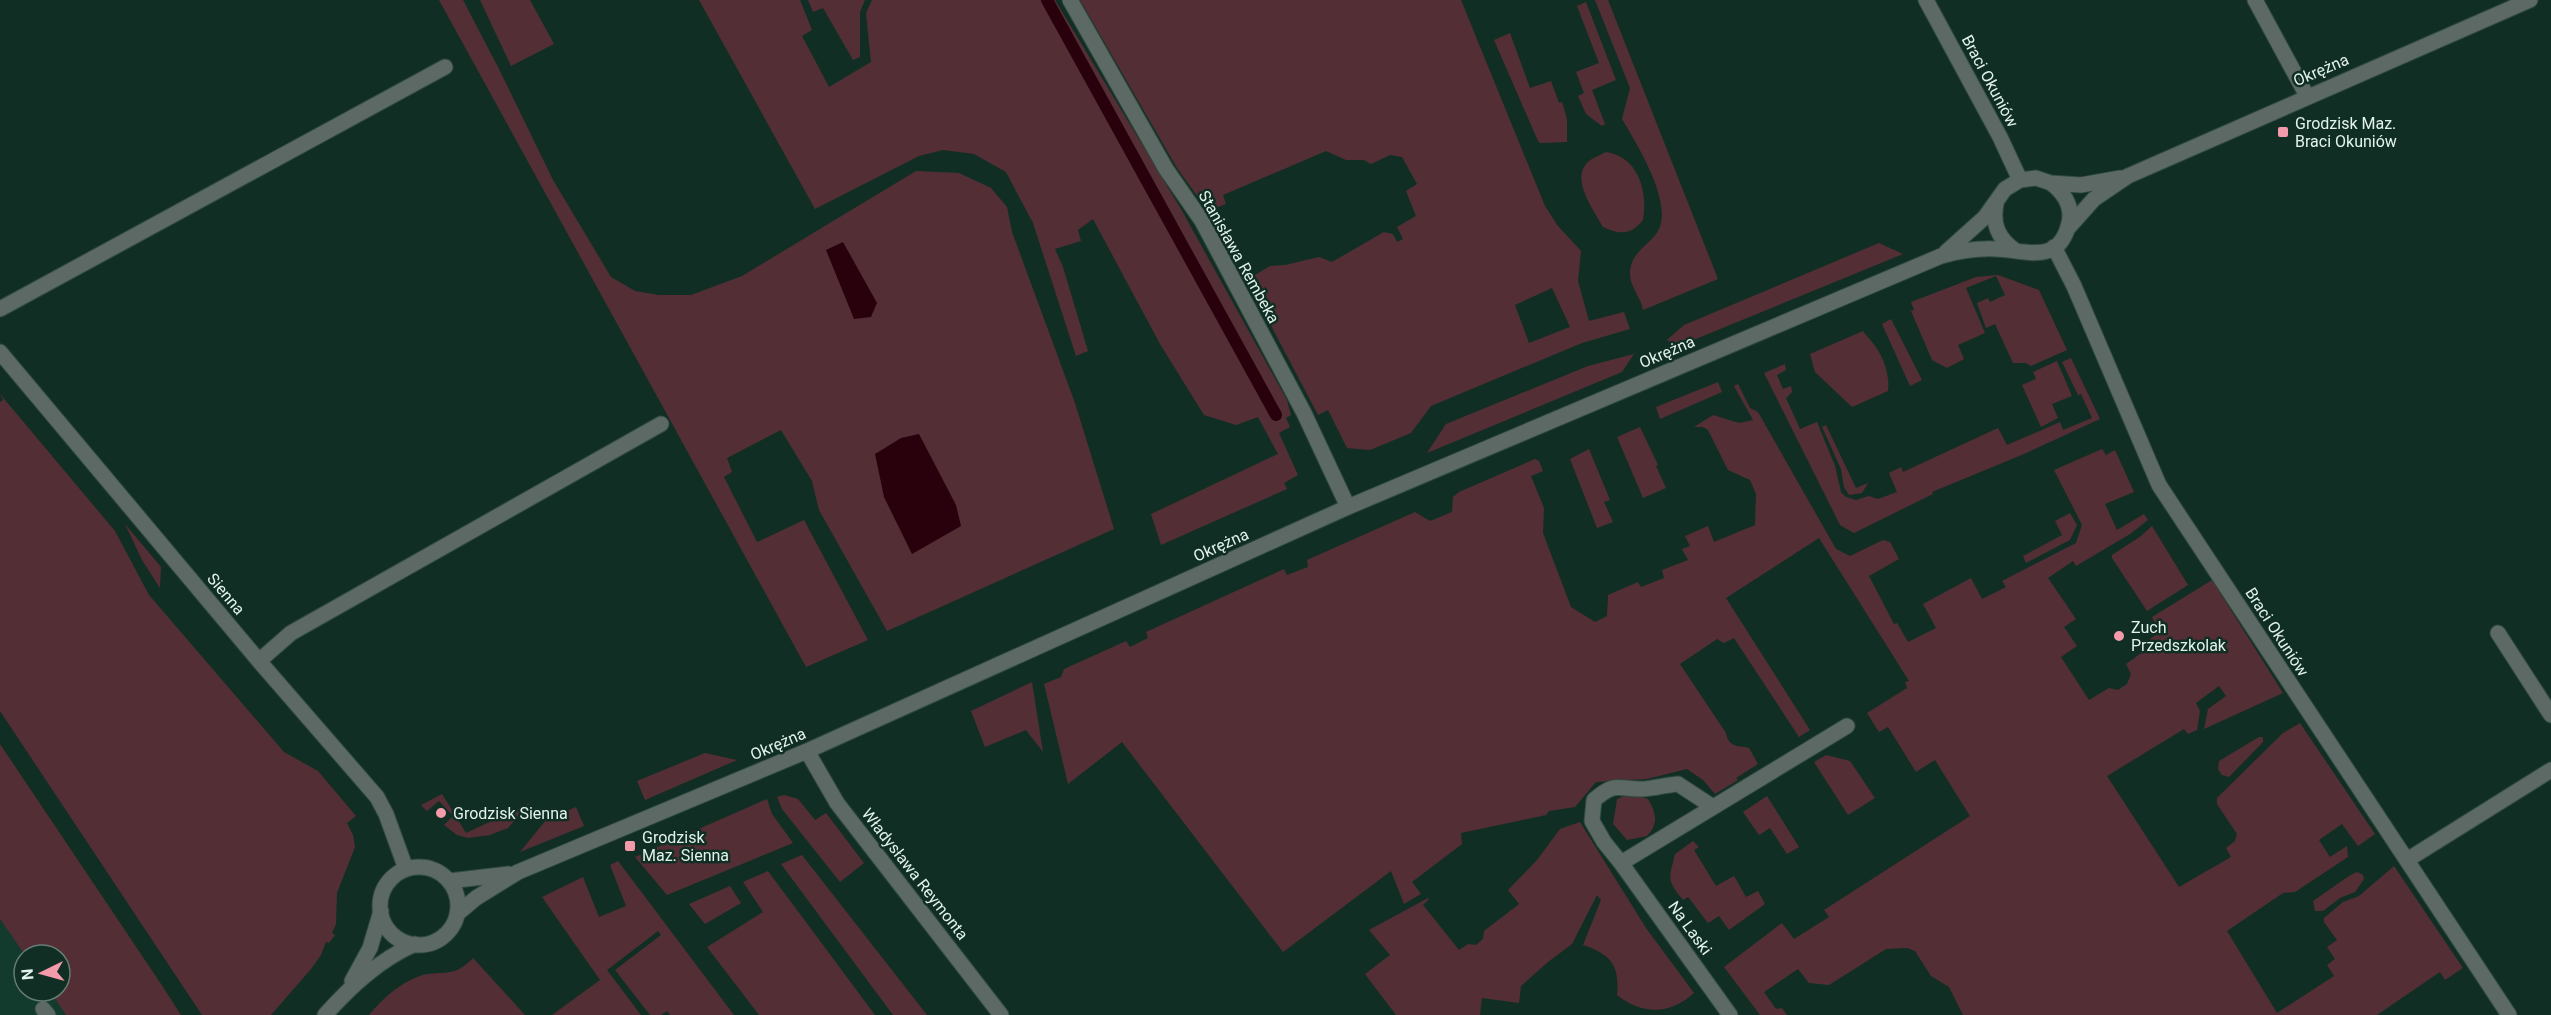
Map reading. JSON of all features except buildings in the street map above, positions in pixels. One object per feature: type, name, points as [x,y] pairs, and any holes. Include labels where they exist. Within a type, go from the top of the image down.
[{"type":"street","name":"Stanisława Rembeka","points":[[1070,0],[1167,169],[1202,221],[1304,413],[1348,507]]},
{"type":"street","name":"Braci Okuniów","points":[[1926,0],[2000,137],[2020,180]]},
{"type":"street","points":[[2255,0],[2307,96]]},
{"type":"street","name":"Okrężna","points":[[457,914],[476,898],[518,872],[807,751],[1348,507],[1941,256],[1971,249],[2036,254],[2054,247],[2065,235],[2068,227],[2094,199],[2128,176],[2530,0]]},
{"type":"street","points":[[0,309],[445,67]]},
{"type":"street","name":"Okrężna","points":[[1941,256],[1971,231],[1996,204],[2005,189],[2020,180],[2036,178],[2051,183],[2081,185],[2128,176]]},
{"type":"street","points":[[2051,183],[2067,201],[2070,218],[2068,227]]},
{"type":"street","points":[[1996,204],[1994,212],[1996,229],[2008,245],[2016,251]]},
{"type":"street","name":"Braci Okuniów","points":[[2054,247],[2074,286],[2159,485],[2509,1015]]},
{"type":"street","name":"Sienna","points":[[0,351],[259,662],[377,797],[386,814],[406,869]]},
{"type":"street","points":[[259,662],[291,633],[662,424]]},
{"type":"street","points":[[2498,633],[2551,715]]},
{"type":"street","points":[[1621,863],[1847,726]]},
{"type":"street","name":"Władysława Reymonta","points":[[807,751],[837,803],[1001,1015]]},
{"type":"street","points":[[2407,860],[2551,770]]},
{"type":"street","name":"Na Laski","points":[[1713,807],[1678,784],[1640,789],[1619,786],[1605,790],[1594,800],[1592,821],[1604,842],[1730,1015]]},
{"type":"street","points":[[346,992],[370,948],[386,885],[395,875],[406,869],[431,868],[441,873],[449,881],[457,897],[457,914],[452,927],[442,937],[429,943],[415,944],[402,941],[392,934],[381,911]]},
{"type":"street","name":"Okrężna","points":[[449,881],[518,872]]},
{"type":"street","points":[[325,1015],[346,992],[389,957],[415,944]]},
{"type":"shaded area","points":[[439,0],[463,0],[553,180],[611,277],[635,291],[659,295],[691,295],[742,276],[916,171],[959,173],[991,188],[1007,207],[1012,232],[1075,403],[1114,529],[887,631],[819,510],[812,481],[781,430],[727,458],[732,472],[724,477],[757,542],[804,520],[868,640],[806,667]]},
{"type":"shaded area","points":[[480,0],[530,0],[554,44],[511,66]]},
{"type":"shaded area","points":[[699,0],[800,0],[812,30],[802,36],[829,87],[871,62],[866,13],[872,0],[1055,0],[1181,209],[1287,400],[1291,415],[1286,418],[1290,427],[1279,433],[1298,475],[1284,483],[1287,489],[1161,545],[1151,514],[1278,454],[1258,417],[1236,425],[1204,415],[1160,344],[1093,219],[1078,230],[1081,241],[1055,249],[1063,267],[1088,351],[1076,356],[1033,223],[1006,172],[974,154],[943,150],[919,156],[815,209]]},
{"type":"shaded area","points":[[808,0],[865,0],[860,12],[860,57],[853,60],[823,8],[813,12]]},
{"type":"shaded area","points":[[1080,0],[1461,0],[1545,206],[1558,226],[1581,251],[1578,281],[1589,321],[1624,312],[1630,329],[1582,343],[1431,406],[1411,433],[1370,450],[1347,448],[1328,410],[1318,415],[1247,280],[1270,266],[1319,257],[1332,262],[1384,232],[1393,234],[1397,242],[1403,239],[1397,227],[1416,216],[1406,191],[1417,184],[1402,157],[1390,155],[1371,164],[1364,160],[1346,160],[1326,151],[1223,195],[1226,204],[1208,211],[1177,168]],"holes":[[[1552,288],[1570,327],[1529,343],[1515,305]]]},
{"type":"shaded area","points":[[1595,0],[1608,0],[1718,279],[1643,310],[1631,280],[1630,268],[1635,257],[1656,234],[1661,222],[1662,208],[1652,175],[1622,119],[1630,88]]},
{"type":"shaded area","points":[[1586,2],[1616,80],[1592,90],[1605,124],[1602,126],[1586,114],[1578,96],[1584,93],[1576,72],[1599,63],[1577,6]]},
{"type":"shaded area","points":[[1510,33],[1530,88],[1551,81],[1559,103],[1562,102],[1567,119],[1567,142],[1540,143],[1538,141],[1494,40]]},
{"type":"shaded area","points":[[1606,152],[1626,161],[1639,177],[1644,198],[1643,220],[1630,231],[1620,232],[1603,227],[1582,185],[1583,168],[1589,161]]},
{"type":"shaded area","points":[[843,242],[877,303],[871,317],[854,319],[826,250]]},
{"type":"shaded area","points":[[1879,243],[1903,254],[1686,343],[1672,343],[1667,340],[1684,325]]},
{"type":"shaded area","points":[[1998,275],[2039,290],[2067,350],[2031,366],[2026,363],[2013,363],[1995,324],[1986,328],[1977,303],[1988,298],[1990,302],[2005,295],[1996,276],[1966,288],[1985,333],[1958,345],[1964,359],[1947,368],[1932,360],[1911,311],[1914,310],[1911,302],[1976,277]]},
{"type":"shaded area","points":[[1891,319],[1922,380],[1910,386],[1882,324]]},
{"type":"shaded area","points":[[1863,331],[1874,344],[1884,362],[1888,391],[1852,407],[1815,372],[1810,354]]},
{"type":"shaded area","points":[[1634,354],[1622,372],[1427,453],[1446,424],[1588,366]]},
{"type":"shaded area","points":[[2071,358],[2100,419],[2024,454],[1932,492],[1933,494],[1854,533],[1840,525],[1764,373],[1785,364],[1786,370],[1777,375],[1783,389],[1791,386],[1792,392],[1786,398],[1800,429],[1817,422],[1835,466],[1841,492],[1846,497],[1856,500],[1869,496],[1878,499],[1897,492],[1889,473],[1901,467],[1903,472],[1998,428],[2007,445],[2060,422],[2063,430],[2092,418],[2062,362]]},
{"type":"shaded area","points":[[2057,361],[2072,396],[2052,404],[2058,418],[2041,427],[2022,385],[2036,379],[2033,372]]},
{"type":"shaded area","points":[[1718,382],[1722,392],[1660,419],[1656,407]]},
{"type":"shaded area","points":[[1738,384],[1750,408],[1758,412],[1836,549],[1850,556],[1883,540],[1890,542],[1899,559],[1869,576],[1894,624],[1897,623],[1908,642],[1936,628],[1923,604],[1971,578],[1982,599],[2006,587],[2002,581],[2076,543],[2082,525],[2054,470],[2102,449],[2106,455],[2115,450],[2134,492],[2105,504],[2117,530],[2144,514],[2148,520],[2130,534],[2076,566],[2073,561],[2048,578],[2076,619],[2064,627],[2077,646],[2061,657],[2089,700],[2109,688],[2118,690],[2127,684],[2131,674],[2126,664],[2147,649],[2144,643],[2159,633],[2152,617],[2212,580],[2283,693],[2204,729],[2208,709],[2226,696],[2219,686],[2196,703],[2200,711],[2197,730],[2188,734],[2184,729],[2107,776],[2179,887],[2231,857],[2226,848],[2235,841],[2237,834],[2217,804],[2217,798],[2283,733],[2300,723],[2375,834],[2358,846],[2342,824],[2319,840],[2330,857],[2347,846],[2348,857],[2295,892],[2283,893],[2227,931],[2277,1013],[2334,976],[2327,965],[2335,959],[2327,947],[2337,940],[2324,922],[2324,918],[2343,902],[2359,896],[2394,866],[2463,968],[2445,980],[2440,972],[2377,1015],[1963,1015],[1949,987],[1931,976],[1915,951],[1907,948],[1886,949],[1829,985],[1809,983],[1798,969],[1764,992],[1776,1009],[1782,1008],[1787,1015],[1760,1015],[1724,967],[1782,923],[1794,939],[1829,917],[1824,910],[1970,816],[1935,760],[1916,772],[1888,727],[1879,732],[1867,713],[1907,688],[1905,682],[1909,681],[1819,538],[1726,598],[1810,730],[1799,737],[1734,638],[1724,643],[1717,639],[1680,664],[1731,744],[1749,748],[1758,764],[1736,778],[1738,780],[1715,794],[1703,780],[1687,769],[1647,779],[1596,782],[1575,807],[1549,811],[1546,815],[1461,833],[1462,844],[1412,882],[1421,894],[1404,904],[1391,871],[1283,952],[1122,742],[1068,784],[1044,684],[1061,677],[1064,669],[1126,641],[1130,647],[1148,638],[1146,632],[1284,569],[1287,575],[1308,567],[1307,560],[1415,512],[1430,521],[1452,512],[1453,497],[1459,492],[1535,459],[1539,461],[1543,471],[1531,476],[1544,508],[1543,533],[1571,607],[1595,622],[1607,616],[1608,595],[1638,582],[1641,587],[1664,578],[1662,570],[1688,560],[1682,549],[1690,546],[1685,536],[1708,526],[1714,542],[1755,525],[1756,494],[1750,480],[1728,470],[1708,430],[1703,427],[1694,427],[1713,415],[1739,423],[1753,420],[1734,386]]},
{"type":"shaded area","points":[[0,394],[115,531],[149,595],[284,752],[318,771],[356,816],[347,823],[353,835],[355,847],[337,893],[336,924],[332,933],[335,935],[329,943],[326,942],[321,955],[311,969],[271,1015],[202,1015],[0,711],[0,402],[3,400]]},
{"type":"shaded area","points":[[1826,425],[1856,488],[1868,483],[1862,493],[1849,495],[1844,487],[1841,469],[1822,427]]},
{"type":"shaded area","points":[[1640,427],[1666,488],[1643,498],[1617,437]]},
{"type":"shaded area","points":[[919,434],[956,505],[961,526],[912,554],[884,497],[875,454],[901,438]]},
{"type":"shaded area","points":[[1589,449],[1610,500],[1604,502],[1613,522],[1597,528],[1570,459]]},
{"type":"shaded area","points":[[2070,513],[2077,525],[2070,540],[2026,563],[2023,556],[2062,535],[2055,521]]},
{"type":"shaded area","points":[[125,524],[161,567],[160,588],[142,560]]},
{"type":"shaded area","points":[[2152,526],[2188,585],[2147,611],[2112,555]]},
{"type":"shaded area","points":[[1032,682],[1043,752],[1026,730],[985,747],[971,711]]},
{"type":"shaded area","points":[[2259,737],[2263,737],[2263,742],[2229,777],[2222,775],[2218,769],[2219,761]]},
{"type":"shaded area","points":[[0,744],[181,1015],[66,1015],[58,1003],[72,1003],[72,943],[17,943],[0,919]]},
{"type":"shaded area","points":[[705,753],[737,760],[645,800],[637,781]]},
{"type":"shaded area","points":[[1826,755],[1850,761],[1875,798],[1848,815],[1814,762]]},
{"type":"shaded area","points":[[442,794],[466,833],[530,803],[508,828],[490,835],[468,838],[457,835],[444,825],[453,816],[439,801],[427,811],[421,805]]},
{"type":"shaded area","points":[[1628,794],[1648,799],[1653,809],[1655,822],[1647,836],[1627,840],[1613,824],[1617,799]]},
{"type":"shaded area","points":[[784,795],[798,799],[815,820],[826,813],[864,863],[840,882],[782,809],[777,797]]},
{"type":"shaded area","points":[[1767,796],[1799,847],[1787,854],[1770,828],[1759,835],[1743,812]]},
{"type":"shaded area","points":[[767,799],[772,814],[793,843],[667,895],[635,857]]},
{"type":"shaded area","points":[[576,807],[584,826],[520,852],[546,820]]},
{"type":"shaded area","points":[[1580,822],[1646,928],[1694,993],[1675,1005],[1656,1010],[1636,1006],[1617,995],[1617,976],[1612,963],[1601,953],[1583,945],[1601,900],[1597,895],[1572,944],[1521,986],[1519,1003],[1482,998],[1480,1015],[1396,1015],[1365,974],[1390,955],[1369,930],[1428,898],[1423,905],[1459,950],[1468,944],[1476,945],[1483,939],[1484,931],[1519,904],[1508,890],[1537,860],[1560,829]]},
{"type":"shaded area","points":[[1693,841],[1699,847],[1694,850],[1716,886],[1734,876],[1746,897],[1758,891],[1765,904],[1729,930],[1719,916],[1708,923],[1688,897],[1683,900],[1671,883],[1670,874],[1675,854]]},
{"type":"shaded area","points":[[802,855],[927,1015],[893,1015],[781,864]]},
{"type":"shaded area","points":[[618,861],[734,1015],[670,1015],[667,1011],[661,1015],[650,1015],[615,970],[661,935],[658,931],[607,970],[641,1015],[552,1015],[600,980],[542,897],[583,877],[599,917],[626,906],[610,865]]},
{"type":"shaded area","points":[[768,871],[875,1015],[759,1015],[707,947],[763,912],[743,882]]},
{"type":"shaded area","points":[[2357,872],[2363,875],[2364,879],[2355,892],[2340,898],[2323,911],[2315,911],[2313,901]]},
{"type":"shaded area","points":[[730,886],[741,903],[705,924],[689,904]]},
{"type":"shaded area","points":[[0,903],[26,943],[12,943],[12,1003],[66,1003],[73,1015],[0,1015]]},
{"type":"shaded area","points":[[473,958],[525,1015],[369,1015],[379,1003],[410,980],[425,975],[452,972]]},
{"type":"waterway","points":[[1047,0],[1276,415]]},
{"type":"place","name":"Grodzisk Maz. Braci Okuniów","points":[[2283,132]]},
{"type":"place","name":"Zuch Przedszkolak","points":[[2119,636]]},
{"type":"place","name":"Grodzisk Sienna","points":[[441,813]]},
{"type":"place","name":"Grodzisk Maz. Sienna","points":[[630,846]]}]
